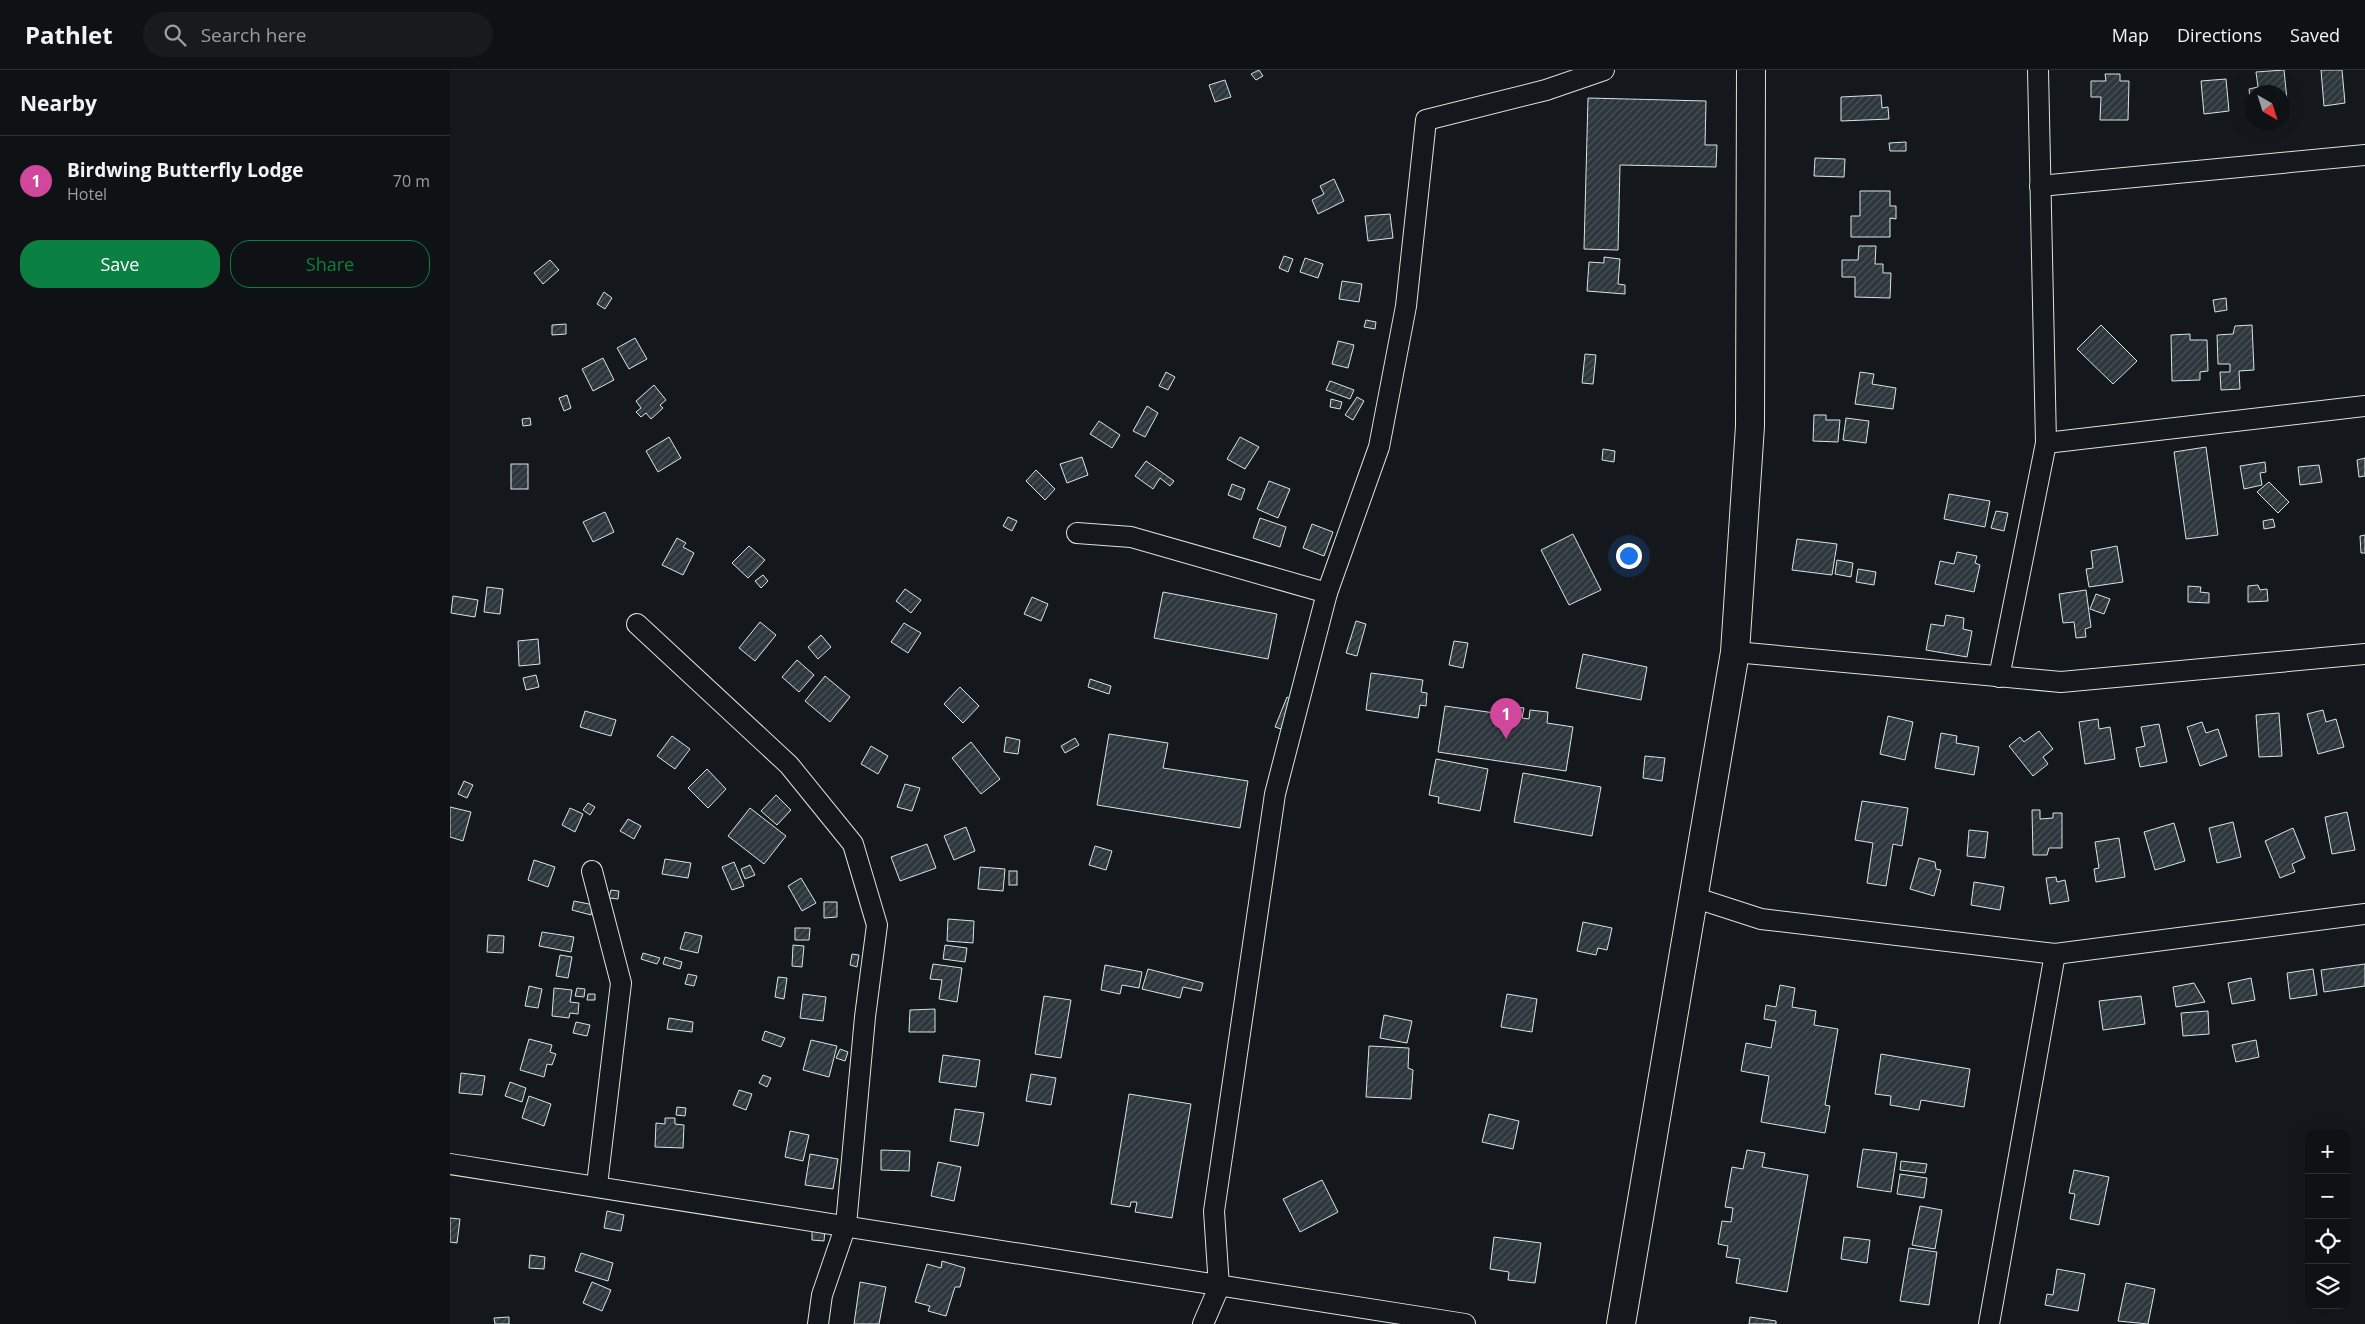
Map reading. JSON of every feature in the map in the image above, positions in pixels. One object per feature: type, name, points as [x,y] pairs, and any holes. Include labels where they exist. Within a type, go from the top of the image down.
[{"type":"main road","points":[[1621,1324],[1735,652],[1750,426],[1751,70]]},
{"type":"street","points":[[1203,1324],[1219,1287],[1214,1211],[1275,794],[1327,593],[1379,448],[1406,306],[1426,120],[1546,90],[1604,70]]},
{"type":"street","points":[[2000,677],[2046,443],[2038,70]]},
{"type":"street","points":[[2040,186],[2365,155]]},
{"type":"street","points":[[2046,443],[2365,406]]},
{"type":"street","points":[[1077,533],[1131,537],[1327,593]]},
{"type":"street","points":[[637,624],[789,765],[853,844],[877,925],[864,1017],[846,1224],[822,1296],[818,1324]]},
{"type":"street","points":[[1735,652],[2061,682],[2365,654]]},
{"type":"street","points":[[592,870],[621,983],[597,1185]]},
{"type":"street","points":[[1693,897],[1761,919],[2055,954],[2365,914]]},
{"type":"street","points":[[1988,1324],[2055,954]]},
{"type":"street","points":[[450,1164],[846,1224],[1219,1287],[1465,1324]]},
{"type":"building","points":[[1259,70],[1263,76],[1256,80],[1251,74]]},
{"type":"building","points":[[2284,70],[2286,85],[2258,85],[2256,72]]},
{"type":"building","points":[[2321,70],[2342,70],[2345,103],[2324,106]]},
{"type":"building","points":[[2105,74],[2120,74],[2120,81],[2129,81],[2128,120],[2100,120],[2101,97],[2091,97],[2091,81],[2106,81]]},
{"type":"building","points":[[2226,79],[2229,111],[2204,114],[2201,81]]},
{"type":"building","points":[[1225,80],[1231,97],[1215,102],[1209,85]]},
{"type":"building","points":[[1881,95],[1882,108],[1888,107],[1889,119],[1841,121],[1841,97]]},
{"type":"building","points":[[1588,98],[1706,101],[1705,145],[1717,145],[1716,167],[1620,165],[1618,250],[1584,249]]},
{"type":"building","points":[[1906,142],[1906,151],[1890,151],[1889,143]]},
{"type":"building","points":[[1815,158],[1845,159],[1844,177],[1814,176]]},
{"type":"building","points":[[1334,179],[1344,201],[1318,214],[1312,200],[1324,194],[1320,186]]},
{"type":"building","points":[[1860,191],[1890,191],[1890,206],[1896,206],[1896,219],[1890,218],[1890,237],[1851,237],[1851,216],[1860,216]]},
{"type":"building","points":[[1390,214],[1393,238],[1368,241],[1365,216]]},
{"type":"building","points":[[1859,246],[1876,246],[1875,264],[1883,264],[1883,273],[1891,273],[1890,298],[1855,297],[1855,277],[1842,277],[1842,260],[1858,260]]},
{"type":"building","points":[[1284,256],[1293,259],[1288,272],[1279,268]]},
{"type":"building","points":[[1604,257],[1620,259],[1618,284],[1625,285],[1625,294],[1587,291],[1589,262],[1604,263]]},
{"type":"building","points":[[1305,258],[1323,264],[1318,278],[1300,272]]},
{"type":"building","points":[[550,260],[559,270],[543,284],[534,273]]},
{"type":"building","points":[[1342,281],[1362,284],[1359,302],[1339,299]]},
{"type":"building","points":[[604,292],[612,298],[605,309],[597,304]]},
{"type":"building","points":[[2226,298],[2227,310],[2215,312],[2213,300]]},
{"type":"building","points":[[1366,320],[1376,322],[1375,329],[1364,327]]},
{"type":"building","points":[[566,324],[566,334],[552,335],[552,325]]},
{"type":"building","points":[[2101,325],[2137,361],[2113,384],[2077,349]]},
{"type":"building","points":[[2252,325],[2254,370],[2239,371],[2240,389],[2221,390],[2220,372],[2230,372],[2230,364],[2218,364],[2217,335],[2233,334],[2235,326]]},
{"type":"building","points":[[2190,334],[2190,340],[2207,340],[2208,371],[2200,372],[2200,380],[2172,381],[2171,335]]},
{"type":"building","points":[[635,338],[647,359],[629,369],[617,348]]},
{"type":"building","points":[[1338,341],[1354,345],[1348,368],[1332,364]]},
{"type":"building","points":[[1585,354],[1596,355],[1593,384],[1582,383]]},
{"type":"building","points":[[603,358],[614,380],[593,391],[582,369]]},
{"type":"building","points":[[1166,372],[1175,377],[1168,390],[1159,386]]},
{"type":"building","points":[[1860,372],[1874,374],[1872,384],[1896,388],[1893,409],[1855,404]]},
{"type":"building","points":[[1330,381],[1354,390],[1350,399],[1326,390]]},
{"type":"building","points":[[654,385],[666,400],[660,405],[663,408],[651,419],[646,413],[641,417],[636,412],[641,408],[636,401]]},
{"type":"building","points":[[567,395],[571,408],[564,411],[559,398]]},
{"type":"building","points":[[1357,397],[1364,401],[1353,420],[1345,415]]},
{"type":"building","points":[[1331,399],[1342,402],[1340,409],[1330,407]]},
{"type":"building","points":[[1147,406],[1158,413],[1145,437],[1133,431]]},
{"type":"building","points":[[1814,415],[1826,415],[1826,420],[1840,420],[1838,442],[1813,441]]},
{"type":"building","points":[[530,418],[531,425],[523,426],[522,419]]},
{"type":"building","points":[[1846,418],[1869,421],[1866,443],[1843,440]]},
{"type":"building","points":[[1099,421],[1120,435],[1112,448],[1090,434]]},
{"type":"building","points":[[669,437],[681,458],[658,472],[646,451]]},
{"type":"building","points":[[1240,437],[1259,447],[1245,469],[1227,459]]},
{"type":"building","points":[[2206,447],[2218,535],[2186,539],[2174,452]]},
{"type":"building","points":[[1603,449],[1615,451],[1614,462],[1602,460]]},
{"type":"building","points":[[1082,457],[1088,475],[1067,483],[1060,464]]},
{"type":"building","points":[[2365,458],[2365,476],[2359,477],[2357,460]]},
{"type":"building","points":[[1146,461],[1174,481],[1170,486],[1160,478],[1153,489],[1135,476]]},
{"type":"building","points":[[2265,462],[2266,472],[2260,473],[2262,485],[2244,489],[2240,466]]},
{"type":"building","points":[[511,464],[528,464],[528,489],[511,489]]},
{"type":"building","points":[[2319,465],[2322,482],[2300,485],[2298,467]]},
{"type":"building","points":[[1036,470],[1055,489],[1045,500],[1026,481]]},
{"type":"building","points":[[1269,481],[1290,489],[1278,518],[1257,509]]},
{"type":"building","points":[[2269,482],[2289,502],[2278,513],[2257,492]]},
{"type":"building","points":[[1232,484],[1245,489],[1241,500],[1228,495]]},
{"type":"building","points":[[1949,494],[1990,501],[1985,527],[1944,519]]},
{"type":"building","points":[[1996,511],[2008,513],[2004,531],[1991,528]]},
{"type":"building","points":[[605,512],[614,532],[593,542],[583,522]]},
{"type":"building","points":[[1008,517],[1017,521],[1012,531],[1003,526]]},
{"type":"building","points":[[1260,518],[1286,527],[1280,547],[1253,538]]},
{"type":"building","points":[[2273,519],[2275,527],[2264,529],[2263,521]]},
{"type":"building","points":[[1312,524],[1333,532],[1324,556],[1303,548]]},
{"type":"building","points":[[1573,534],[1601,590],[1569,605],[1541,550]]},
{"type":"building","points":[[2365,535],[2365,553],[2361,553],[2360,536]]},
{"type":"building","points":[[677,538],[686,543],[683,547],[694,553],[683,575],[662,565]]},
{"type":"building","points":[[1797,539],[1837,544],[1832,575],[1792,570]]},
{"type":"building","points":[[749,546],[765,560],[748,578],[732,563]]},
{"type":"building","points":[[2117,546],[2123,582],[2089,587],[2086,569],[2093,568],[2091,551]]},
{"type":"building","points":[[1957,552],[1977,556],[1975,563],[1980,565],[1974,592],[1935,584],[1940,561],[1954,564]]},
{"type":"building","points":[[1837,560],[1853,563],[1851,577],[1835,574]]},
{"type":"building","points":[[1858,569],[1876,572],[1874,585],[1856,582]]},
{"type":"building","points":[[763,575],[768,581],[761,588],[755,581]]},
{"type":"building","points":[[2258,585],[2260,590],[2267,589],[2268,601],[2248,602],[2248,586]]},
{"type":"building","points":[[2188,586],[2201,587],[2200,592],[2209,593],[2209,603],[2188,602]]},
{"type":"building","points":[[487,587],[503,589],[500,614],[484,612]]},
{"type":"building","points":[[905,589],[921,600],[911,613],[896,601]]},
{"type":"building","points":[[2086,590],[2091,627],[2085,629],[2086,637],[2076,638],[2074,622],[2063,623],[2059,594]]},
{"type":"building","points":[[1163,592],[1277,614],[1268,659],[1154,638]]},
{"type":"building","points":[[2096,594],[2110,599],[2104,614],[2090,609]]},
{"type":"building","points":[[453,596],[478,600],[475,617],[451,613]]},
{"type":"building","points":[[1032,597],[1048,604],[1041,621],[1024,614]]},
{"type":"building","points":[[1946,615],[1964,618],[1963,629],[1972,631],[1967,657],[1926,650],[1931,624],[1944,626]]},
{"type":"building","points":[[1356,621],[1366,624],[1357,656],[1346,653]]},
{"type":"building","points":[[760,622],[776,635],[755,661],[739,648]]},
{"type":"building","points":[[904,623],[921,633],[908,653],[891,642]]},
{"type":"building","points":[[821,635],[831,647],[818,659],[808,647]]},
{"type":"building","points":[[538,639],[540,664],[519,666],[518,641]]},
{"type":"building","points":[[1454,641],[1468,643],[1463,668],[1449,665]]},
{"type":"building","points":[[1583,654],[1647,667],[1641,700],[1576,688]]},
{"type":"building","points":[[797,660],[814,675],[799,692],[782,677]]},
{"type":"building","points":[[1371,673],[1423,680],[1421,692],[1427,693],[1426,706],[1420,705],[1418,718],[1366,710]]},
{"type":"building","points":[[536,675],[539,687],[526,690],[523,678]]},
{"type":"building","points":[[825,676],[850,697],[830,722],[805,701]]},
{"type":"building","points":[[1090,679],[1111,686],[1109,694],[1088,687]]},
{"type":"building","points":[[960,687],[979,706],[963,723],[944,704]]},
{"type":"building","points":[[1287,697],[1292,700],[1281,729],[1275,727]]},
{"type":"building","points":[[1503,705],[1524,708],[1522,718],[1529,719],[1530,710],[1548,712],[1547,723],[1573,727],[1566,771],[1438,752],[1445,706],[1502,714]]},
{"type":"building","points":[[2323,710],[2326,722],[2336,719],[2344,747],[2318,754],[2307,714]]},
{"type":"building","points":[[585,711],[616,720],[611,736],[580,727]]},
{"type":"building","points":[[2279,713],[2282,756],[2259,757],[2256,715]]},
{"type":"building","points":[[1888,716],[1913,722],[1905,760],[1880,754]]},
{"type":"building","points":[[2098,719],[2099,729],[2110,727],[2115,759],[2085,764],[2079,722]]},
{"type":"building","points":[[2202,722],[2206,733],[2218,729],[2227,756],[2200,766],[2187,727]]},
{"type":"building","points":[[2159,724],[2167,762],[2140,767],[2136,748],[2145,746],[2141,727]]},
{"type":"building","points":[[2039,731],[2053,749],[2043,757],[2048,764],[2033,776],[2009,746],[2020,737],[2024,742]]},
{"type":"building","points":[[1941,733],[1957,736],[1956,743],[1979,747],[1974,775],[1935,768]]},
{"type":"building","points":[[1109,734],[1168,743],[1163,768],[1248,781],[1240,828],[1097,805]]},
{"type":"building","points":[[672,736],[690,749],[675,769],[657,756]]},
{"type":"building","points":[[1006,737],[1020,740],[1018,754],[1004,752]]},
{"type":"building","points":[[1075,738],[1079,745],[1065,753],[1061,746]]},
{"type":"building","points":[[971,742],[1000,779],[981,794],[952,758]]},
{"type":"building","points":[[871,746],[888,756],[878,774],[861,764]]},
{"type":"building","points":[[1645,756],[1665,758],[1662,781],[1643,778]]},
{"type":"building","points":[[1436,759],[1488,769],[1480,811],[1438,803],[1439,797],[1429,795]]},
{"type":"building","points":[[707,769],[726,789],[708,808],[688,788]]},
{"type":"building","points":[[1523,773],[1601,787],[1592,836],[1514,822]]},
{"type":"building","points":[[464,781],[473,785],[467,798],[458,794]]},
{"type":"building","points":[[905,784],[920,788],[912,811],[897,807]]},
{"type":"building","points":[[776,795],[791,810],[777,825],[761,811]]},
{"type":"building","points":[[1862,801],[1908,808],[1902,846],[1893,844],[1886,886],[1867,883],[1873,843],[1855,840]]},
{"type":"building","points":[[588,803],[595,807],[590,815],[583,810]]},
{"type":"building","points":[[450,807],[471,812],[463,841],[450,837]]},
{"type":"building","points":[[570,808],[583,814],[575,832],[562,825]]},
{"type":"building","points":[[750,808],[786,836],[764,864],[728,836]]},
{"type":"building","points":[[2032,810],[2040,810],[2040,819],[2053,818],[2053,813],[2062,813],[2062,848],[2049,848],[2047,855],[2033,855]]},
{"type":"building","points":[[2347,812],[2355,850],[2332,854],[2325,817]]},
{"type":"building","points":[[628,819],[641,826],[634,839],[620,831]]},
{"type":"building","points":[[2233,822],[2241,857],[2217,863],[2209,828]]},
{"type":"building","points":[[2174,823],[2185,861],[2155,870],[2144,832]]},
{"type":"building","points":[[966,827],[975,851],[954,860],[944,836]]},
{"type":"building","points":[[2293,828],[2305,858],[2292,864],[2295,872],[2280,878],[2265,841]]},
{"type":"building","points":[[1969,830],[1988,832],[1985,858],[1967,856]]},
{"type":"building","points":[[2119,838],[2125,877],[2096,882],[2094,869],[2099,868],[2095,842]]},
{"type":"building","points":[[927,844],[936,868],[900,881],[891,857]]},
{"type":"building","points":[[1095,846],[1112,851],[1106,870],[1089,865]]},
{"type":"building","points":[[1919,858],[1935,862],[1936,869],[1941,870],[1934,896],[1910,889]]},
{"type":"building","points":[[665,859],[691,863],[688,878],[662,874]]},
{"type":"building","points":[[534,860],[555,867],[548,887],[528,880]]},
{"type":"building","points":[[734,862],[744,886],[732,890],[722,867]]},
{"type":"building","points":[[750,865],[755,875],[745,879],[741,869]]},
{"type":"building","points":[[980,867],[1005,869],[1003,891],[978,889]]},
{"type":"building","points":[[1009,871],[1017,871],[1017,885],[1009,885]]},
{"type":"building","points":[[2056,877],[2057,882],[2065,880],[2069,901],[2050,904],[2046,878]]},
{"type":"building","points":[[801,878],[816,903],[802,911],[788,886]]},
{"type":"building","points":[[1974,882],[2004,887],[2000,910],[1971,905]]},
{"type":"building","points":[[611,890],[619,891],[618,899],[609,898]]},
{"type":"building","points":[[574,901],[594,905],[591,915],[572,910]]},
{"type":"building","points":[[824,902],[837,902],[837,917],[824,918]]},
{"type":"building","points":[[948,919],[974,921],[973,943],[947,941]]},
{"type":"building","points":[[1583,922],[1612,928],[1607,950],[1598,948],[1596,955],[1577,951]]},
{"type":"building","points":[[795,928],[810,928],[809,940],[795,940]]},
{"type":"building","points":[[542,932],[574,937],[571,952],[539,946]]},
{"type":"building","points":[[685,932],[702,936],[698,953],[680,949]]},
{"type":"building","points":[[488,935],[504,936],[503,953],[487,952]]},
{"type":"building","points":[[793,945],[804,946],[802,967],[792,966]]},
{"type":"building","points":[[945,945],[967,948],[965,962],[943,959]]},
{"type":"building","points":[[643,953],[660,958],[657,964],[641,959]]},
{"type":"building","points":[[852,954],[859,955],[857,967],[850,965]]},
{"type":"building","points":[[560,955],[572,957],[568,978],[556,976]]},
{"type":"building","points":[[665,957],[682,962],[680,969],[663,964]]},
{"type":"building","points":[[933,964],[962,968],[957,1002],[939,999],[942,980],[930,979]]},
{"type":"building","points":[[2365,964],[2365,986],[2324,992],[2321,970]]},
{"type":"building","points":[[1105,965],[1142,972],[1139,988],[1122,985],[1120,994],[1101,990]]},
{"type":"building","points":[[1148,969],[1203,983],[1201,991],[1183,987],[1180,998],[1142,989]]},
{"type":"building","points":[[2313,969],[2317,995],[2290,999],[2287,973]]},
{"type":"building","points":[[688,974],[697,976],[694,986],[685,984]]},
{"type":"building","points":[[778,977],[787,978],[784,999],[775,997]]},
{"type":"building","points":[[2251,978],[2255,1000],[2232,1004],[2228,983]]},
{"type":"building","points":[[2194,983],[2205,1002],[2176,1007],[2173,987]]},
{"type":"building","points":[[1780,985],[1795,988],[1792,1007],[1816,1011],[1814,1025],[1838,1029],[1825,1105],[1830,1106],[1825,1133],[1761,1122],[1769,1076],[1741,1071],[1746,1043],[1771,1048],[1776,1021],[1764,1019],[1766,1005],[1776,1007]]},
{"type":"building","points":[[529,986],[542,989],[538,1008],[525,1006]]},
{"type":"building","points":[[554,988],[572,990],[570,1002],[579,1003],[578,1014],[570,1013],[569,1018],[552,1016]]},
{"type":"building","points":[[577,988],[585,989],[584,997],[575,996]]},
{"type":"building","points":[[588,994],[595,994],[595,1000],[587,1000]]},
{"type":"building","points":[[803,994],[826,997],[823,1021],[800,1018]]},
{"type":"building","points":[[1507,994],[1537,999],[1532,1032],[1501,1027]]},
{"type":"building","points":[[1044,996],[1071,1000],[1061,1058],[1035,1054]]},
{"type":"building","points":[[2141,996],[2145,1024],[2103,1030],[2099,1001]]},
{"type":"building","points":[[935,1009],[935,1032],[909,1032],[910,1010]]},
{"type":"building","points":[[2208,1011],[2209,1034],[2183,1036],[2181,1013]]},
{"type":"building","points":[[1384,1015],[1412,1021],[1407,1043],[1380,1038]]},
{"type":"building","points":[[669,1018],[693,1022],[692,1032],[667,1029]]},
{"type":"building","points":[[576,1022],[590,1025],[587,1036],[573,1033]]},
{"type":"building","points":[[765,1031],[785,1038],[781,1047],[762,1040]]},
{"type":"building","points":[[529,1039],[552,1045],[550,1052],[556,1054],[552,1065],[547,1064],[544,1077],[520,1070]]},
{"type":"building","points":[[811,1040],[837,1046],[829,1077],[803,1070]]},
{"type":"building","points":[[2256,1040],[2259,1057],[2236,1062],[2232,1045]]},
{"type":"building","points":[[1369,1046],[1409,1048],[1408,1068],[1413,1070],[1411,1099],[1366,1097]]},
{"type":"building","points":[[840,1049],[848,1052],[845,1061],[836,1058]]},
{"type":"building","points":[[1881,1054],[1970,1069],[1964,1107],[1921,1100],[1919,1110],[1890,1105],[1891,1096],[1875,1094]]},
{"type":"building","points":[[943,1055],[980,1060],[976,1087],[939,1082]]},
{"type":"building","points":[[461,1073],[485,1076],[482,1095],[459,1093]]},
{"type":"building","points":[[1031,1074],[1056,1078],[1051,1105],[1026,1101]]},
{"type":"building","points":[[763,1075],[771,1078],[767,1087],[759,1083]]},
{"type":"building","points":[[510,1082],[526,1088],[522,1102],[505,1096]]},
{"type":"building","points":[[739,1090],[752,1094],[746,1110],[733,1105]]},
{"type":"building","points":[[1129,1094],[1191,1104],[1172,1218],[1135,1212],[1137,1202],[1131,1202],[1130,1207],[1111,1204]]},
{"type":"building","points":[[529,1096],[551,1104],[544,1126],[522,1118]]},
{"type":"building","points":[[677,1107],[686,1108],[685,1116],[676,1115]]},
{"type":"building","points":[[955,1109],[984,1113],[978,1146],[950,1141]]},
{"type":"building","points":[[1489,1114],[1519,1121],[1513,1149],[1482,1142]]},
{"type":"building","points":[[665,1118],[675,1118],[675,1124],[684,1125],[683,1148],[655,1147],[656,1123],[665,1124]]},
{"type":"building","points":[[790,1131],[809,1135],[803,1161],[785,1157]]},
{"type":"building","points":[[1863,1149],[1897,1153],[1891,1192],[1857,1187]]},
{"type":"building","points":[[881,1150],[910,1151],[909,1171],[881,1170]]},
{"type":"building","points":[[1747,1150],[1765,1153],[1762,1167],[1808,1175],[1787,1292],[1736,1283],[1740,1259],[1726,1257],[1728,1246],[1718,1244],[1722,1221],[1731,1222],[1733,1208],[1725,1207],[1732,1167],[1743,1169]]},
{"type":"building","points":[[810,1154],[838,1159],[833,1189],[805,1185]]},
{"type":"building","points":[[1901,1161],[1927,1164],[1925,1173],[1900,1170]]},
{"type":"building","points":[[938,1162],[961,1167],[954,1201],[931,1196]]},
{"type":"building","points":[[2074,1170],[2109,1177],[2099,1225],[2070,1219],[2075,1194],[2069,1193]]},
{"type":"building","points":[[1900,1174],[1927,1178],[1924,1198],[1897,1194]]},
{"type":"building","points":[[1322,1180],[1338,1212],[1300,1232],[1283,1199]]},
{"type":"building","points":[[1920,1206],[1942,1210],[1935,1249],[1912,1245]]},
{"type":"building","points":[[607,1211],[624,1215],[621,1231],[604,1228]]},
{"type":"building","points":[[450,1218],[460,1219],[457,1243],[450,1242]]},
{"type":"building","points":[[812,1228],[825,1229],[824,1241],[812,1240]]},
{"type":"building","points":[[1494,1237],[1541,1243],[1535,1283],[1508,1280],[1509,1272],[1490,1269]]},
{"type":"building","points":[[1844,1237],[1870,1240],[1867,1263],[1841,1259]]},
{"type":"building","points":[[1909,1248],[1937,1252],[1929,1305],[1900,1301]]},
{"type":"building","points":[[581,1253],[613,1263],[608,1281],[575,1271]]},
{"type":"building","points":[[530,1255],[545,1257],[544,1269],[529,1268]]},
{"type":"building","points":[[942,1261],[965,1268],[960,1287],[955,1287],[946,1316],[928,1311],[930,1306],[915,1302],[927,1264],[941,1268]]},
{"type":"building","points":[[2057,1269],[2085,1274],[2078,1311],[2045,1305],[2047,1294],[2053,1295]]},
{"type":"building","points":[[592,1282],[611,1290],[602,1311],[583,1303]]},
{"type":"building","points":[[860,1282],[886,1287],[879,1324],[854,1324]]},
{"type":"building","points":[[2126,1283],[2155,1289],[2148,1324],[2118,1321]]},
{"type":"building","points":[[509,1317],[509,1324],[495,1324],[494,1318]]},
{"type":"building","points":[[1750,1317],[1776,1321],[1776,1324],[1749,1324]]},
{"type":"place","name":"Birdwing Butterfly Lodge","points":[[1506,739]]}]
